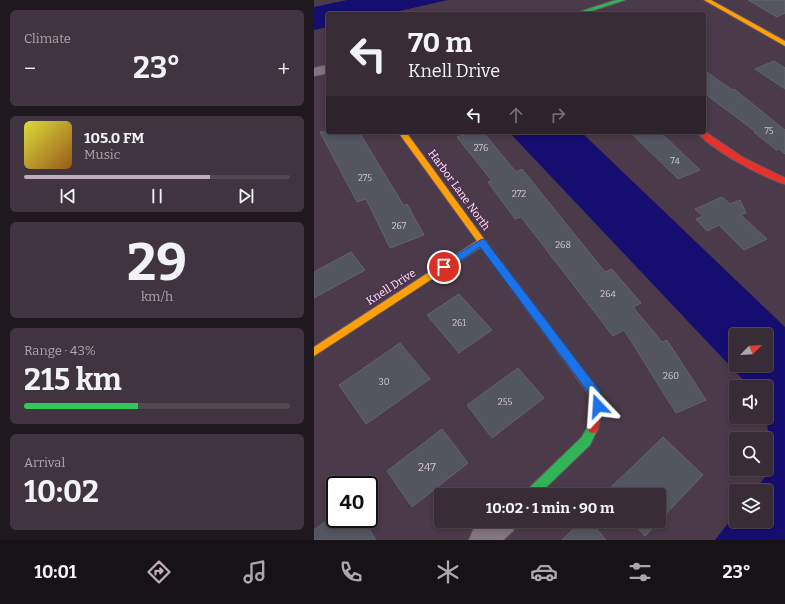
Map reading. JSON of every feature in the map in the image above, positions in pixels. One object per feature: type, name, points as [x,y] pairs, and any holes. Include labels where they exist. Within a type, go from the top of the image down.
[{"type":"street","points":[[583,12],[622,0]]},
{"type":"street","points":[[706,0],[785,44]]},
{"type":"street","points":[[314,72],[326,69]]},
{"type":"street","name":"Harbor Lane North","points":[[403,134],[596,395],[598,406],[594,425],[586,441],[537,488]]},
{"type":"street","points":[[704,134],[739,160],[772,177],[785,181]]},
{"type":"street","name":"Knell Drive","points":[[314,352],[482,242]]},
{"type":"street","points":[[483,540],[496,528]]},
{"type":"shaded area","points":[[347,0],[448,0],[395,12],[326,12],[326,27],[314,30],[314,7]]},
{"type":"shaded area","points":[[511,134],[583,134],[785,327],[785,540],[715,540],[729,522],[729,528],[773,528],[773,484],[760,484],[766,476],[773,476],[773,432],[768,432],[767,424],[773,424],[773,380],[743,380],[736,372],[773,372],[773,328],[729,328],[729,365]]},
{"type":"building","points":[[748,0],[785,0],[785,13],[777,17]]},
{"type":"building","points":[[774,61],[785,68],[785,89],[755,69]]},
{"type":"building","points":[[706,71],[732,90],[734,89],[785,130],[785,154],[779,149],[776,150],[754,132],[756,132],[706,94]]},
{"type":"building","points":[[320,132],[326,132],[326,134],[360,134],[404,206],[407,204],[424,235],[390,248],[366,199],[357,202]]},
{"type":"building","points":[[465,134],[485,134],[516,172],[522,169],[605,272],[612,269],[641,303],[633,307],[662,342],[667,340],[706,400],[676,413],[624,330],[613,336],[521,217],[515,219],[488,182],[492,181],[457,137]]},
{"type":"building","points":[[632,134],[662,134],[700,170],[678,179]]},
{"type":"building","points":[[722,197],[730,204],[740,200],[746,213],[741,215],[767,239],[744,250],[719,225],[707,231],[696,219],[703,216],[695,209]]},
{"type":"building","points":[[351,252],[365,270],[314,298],[314,272]]},
{"type":"building","points":[[459,294],[492,330],[459,353],[427,315]]},
{"type":"building","points":[[400,343],[430,379],[366,424],[339,385]]},
{"type":"building","points":[[518,368],[544,398],[492,438],[467,405]]},
{"type":"building","points":[[442,429],[468,463],[436,488],[434,488],[434,490],[412,507],[387,471]]},
{"type":"building","points":[[663,437],[703,475],[666,514],[666,488],[610,488]]},
{"type":"building","points":[[326,521],[326,528],[369,528],[376,540],[314,540],[314,530]]},
{"type":"building","points":[[575,528],[596,528],[606,540],[562,540]]},
{"type":"building","points":[[638,528],[653,528],[645,536]]},
{"type":"traffic: fast","points":[[583,12],[622,0]]},
{"type":"traffic: fast","points":[[537,488],[586,441],[593,428]]},
{"type":"traffic: slow","points":[[707,0],[785,44]]},
{"type":"traffic: slow","points":[[403,134],[499,265]]},
{"type":"traffic: slow","points":[[314,352],[482,242]]},
{"type":"traffic: jam","points":[[704,134],[741,160],[762,172],[785,181]]},
{"type":"traffic: jam","points":[[499,265],[596,395],[598,406],[593,428]]},
{"type":"route","points":[[444,267],[482,242],[596,395],[598,406]]}]
